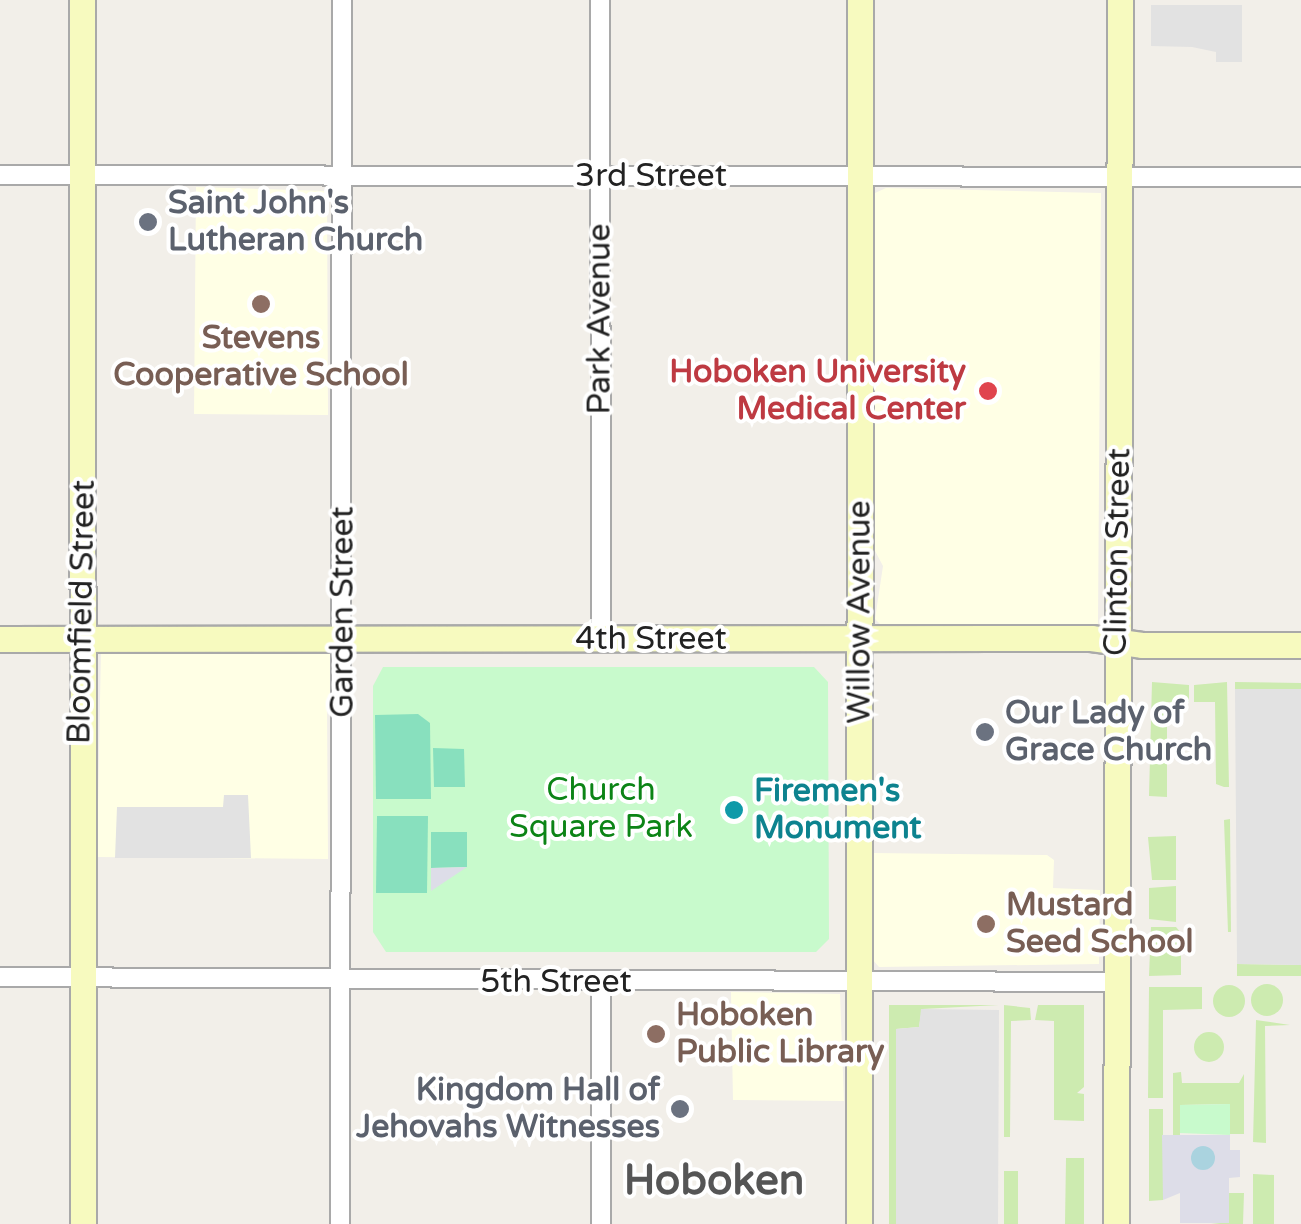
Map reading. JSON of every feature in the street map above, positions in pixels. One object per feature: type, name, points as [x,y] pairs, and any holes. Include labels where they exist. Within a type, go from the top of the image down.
[{"type":"street","name":"Bloomfield Street","points":[[82,0],[83,1224]]},
{"type":"street","name":"Garden Street","points":[[340,1224],[345,639],[342,0]]},
{"type":"street","name":"Park Avenue","points":[[600,0],[601,638]]},
{"type":"street","name":"Willow Avenue","points":[[859,1224],[860,0]]},
{"type":"street","name":"Clinton Street","points":[[1116,1224],[1113,982],[1122,178],[1120,0]]},
{"type":"street","name":"3rd Street","points":[[0,174],[1301,177]]},
{"type":"street","name":"4th Street","points":[[0,638],[860,639],[1301,645]]},
{"type":"street","name":"5th Street","points":[[0,976],[340,981],[1113,982]]},
{"type":"street","points":[[601,982],[601,1224]]},
{"type":"shaded area","points":[[1151,5],[1242,5],[1242,62],[1216,62],[1216,52],[1192,47],[1151,46]]},
{"type":"shaded area","name":"Stevens Cooperative School","points":[[196,187],[327,191],[328,415],[194,414]]},
{"type":"shaded area","name":"Hoboken University Medical Center","points":[[886,188],[1101,193],[1098,625],[882,626],[875,619],[883,566],[874,549],[875,193]]},
{"type":"shaded area","points":[[101,649],[334,650],[334,693],[327,698],[328,859],[97,857]]},
{"type":"shaded area","points":[[1235,689],[1301,689],[1301,965],[1237,964]]},
{"type":"shaded area","points":[[224,795],[248,795],[251,858],[115,858],[117,807],[223,807]]},
{"type":"shaded area","name":"Mustard Seed School","points":[[872,853],[1047,855],[1054,860],[1053,888],[1100,890],[1099,964],[879,967],[872,959]]},
{"type":"shaded area","points":[[467,867],[431,891],[431,868]]},
{"type":"shaded area","points":[[731,992],[840,994],[844,1101],[733,1100]]},
{"type":"shaded area","points":[[921,1009],[999,1010],[998,1224],[896,1224],[896,1029],[919,1027]]},
{"type":"shaded area","points":[[1162,1135],[1230,1135],[1230,1150],[1240,1150],[1240,1177],[1229,1178],[1229,1223],[1180,1223],[1180,1193],[1163,1200]]},
{"type":"green space","name":"Church Square Park","points":[[383,667],[814,667],[828,682],[829,939],[816,952],[386,952],[373,932],[373,686]]},
{"type":"green space","points":[[1152,682],[1189,685],[1189,702],[1167,702],[1167,797],[1149,796]]},
{"type":"green space","points":[[1227,682],[1229,787],[1224,787],[1216,784],[1215,702],[1194,702],[1194,685]]},
{"type":"green space","points":[[1235,682],[1301,683],[1301,689],[1235,689]]},
{"type":"green space","points":[[418,714],[430,723],[431,799],[376,799],[375,715]]},
{"type":"green space","points":[[433,748],[464,749],[465,787],[434,787]]},
{"type":"green space","points":[[377,816],[428,816],[427,893],[376,893]]},
{"type":"green space","points":[[1230,819],[1231,932],[1228,932],[1224,820]]},
{"type":"green space","points":[[431,832],[467,832],[467,867],[431,868]]},
{"type":"green space","points":[[1176,836],[1176,880],[1152,880],[1148,837]]},
{"type":"green space","points":[[1176,886],[1176,922],[1149,919],[1149,888]]},
{"type":"green space","points":[[1151,927],[1176,927],[1181,933],[1181,975],[1149,976]]},
{"type":"green space","points":[[1237,964],[1301,965],[1301,976],[1237,976]]},
{"type":"green space","points":[[1267,984],[1278,989],[1283,1000],[1278,1011],[1267,1016],[1256,1011],[1251,1000],[1256,989]]},
{"type":"green space","points":[[1229,985],[1240,990],[1245,1001],[1240,1012],[1229,1017],[1218,1012],[1213,1001],[1218,990]]},
{"type":"green space","points":[[1149,987],[1202,987],[1202,1009],[1163,1010],[1163,1098],[1148,1098]]},
{"type":"green space","points":[[889,1005],[999,1005],[922,1009],[919,1027],[896,1029],[896,1224],[889,1224]]},
{"type":"green space","points":[[1004,1005],[1030,1008],[1031,1020],[1011,1021],[1010,1137],[1004,1137]]},
{"type":"green space","points":[[1038,1005],[1084,1005],[1084,1087],[1077,1093],[1084,1094],[1084,1121],[1054,1120],[1054,1021],[1035,1020]]},
{"type":"green space","points":[[1256,1020],[1290,1025],[1265,1026],[1266,1143],[1253,1142]]},
{"type":"green space","points":[[1209,1032],[1223,1041],[1224,1047],[1215,1061],[1209,1062],[1195,1053],[1194,1047],[1203,1033]]},
{"type":"green space","points":[[1181,1072],[1182,1083],[1239,1083],[1244,1074],[1244,1134],[1230,1134],[1229,1104],[1180,1105],[1180,1135],[1173,1135],[1173,1073]]},
{"type":"green space","points":[[1230,1104],[1230,1135],[1180,1133],[1180,1105]]},
{"type":"green space","points":[[1149,1109],[1163,1109],[1163,1200],[1149,1201]]},
{"type":"green space","points":[[1066,1158],[1084,1158],[1084,1224],[1065,1224]]},
{"type":"green space","points":[[1004,1171],[1018,1171],[1018,1224],[1004,1224]]},
{"type":"green space","points":[[1253,1174],[1274,1175],[1274,1224],[1253,1224]]},
{"type":"green space","points":[[1229,1193],[1244,1193],[1243,1224],[1211,1224],[1229,1222]]},
{"type":"water","points":[[1203,1146],[1212,1149],[1212,1167],[1203,1170],[1194,1167],[1191,1158],[1194,1149]]},
{"type":"place","name":"Saint John's Lutheran Church","points":[[148,222]]},
{"type":"place","name":"Stevens Cooperative School","points":[[261,304]]},
{"type":"place","name":"Hoboken University Medical Center","points":[[988,391]]},
{"type":"place","name":"Our Lady of Grace Church","points":[[985,732]]},
{"type":"place","name":"Firemen's Monument","points":[[734,810]]},
{"type":"place","name":"Mustard Seed School","points":[[986,924]]},
{"type":"place","name":"Hoboken Public Library","points":[[656,1034]]},
{"type":"place","name":"Kingdom Hall of Jehovahs Witnesses","points":[[680,1109]]},
{"type":"district","name":"Hoboken","points":[[714,1181]]}]
